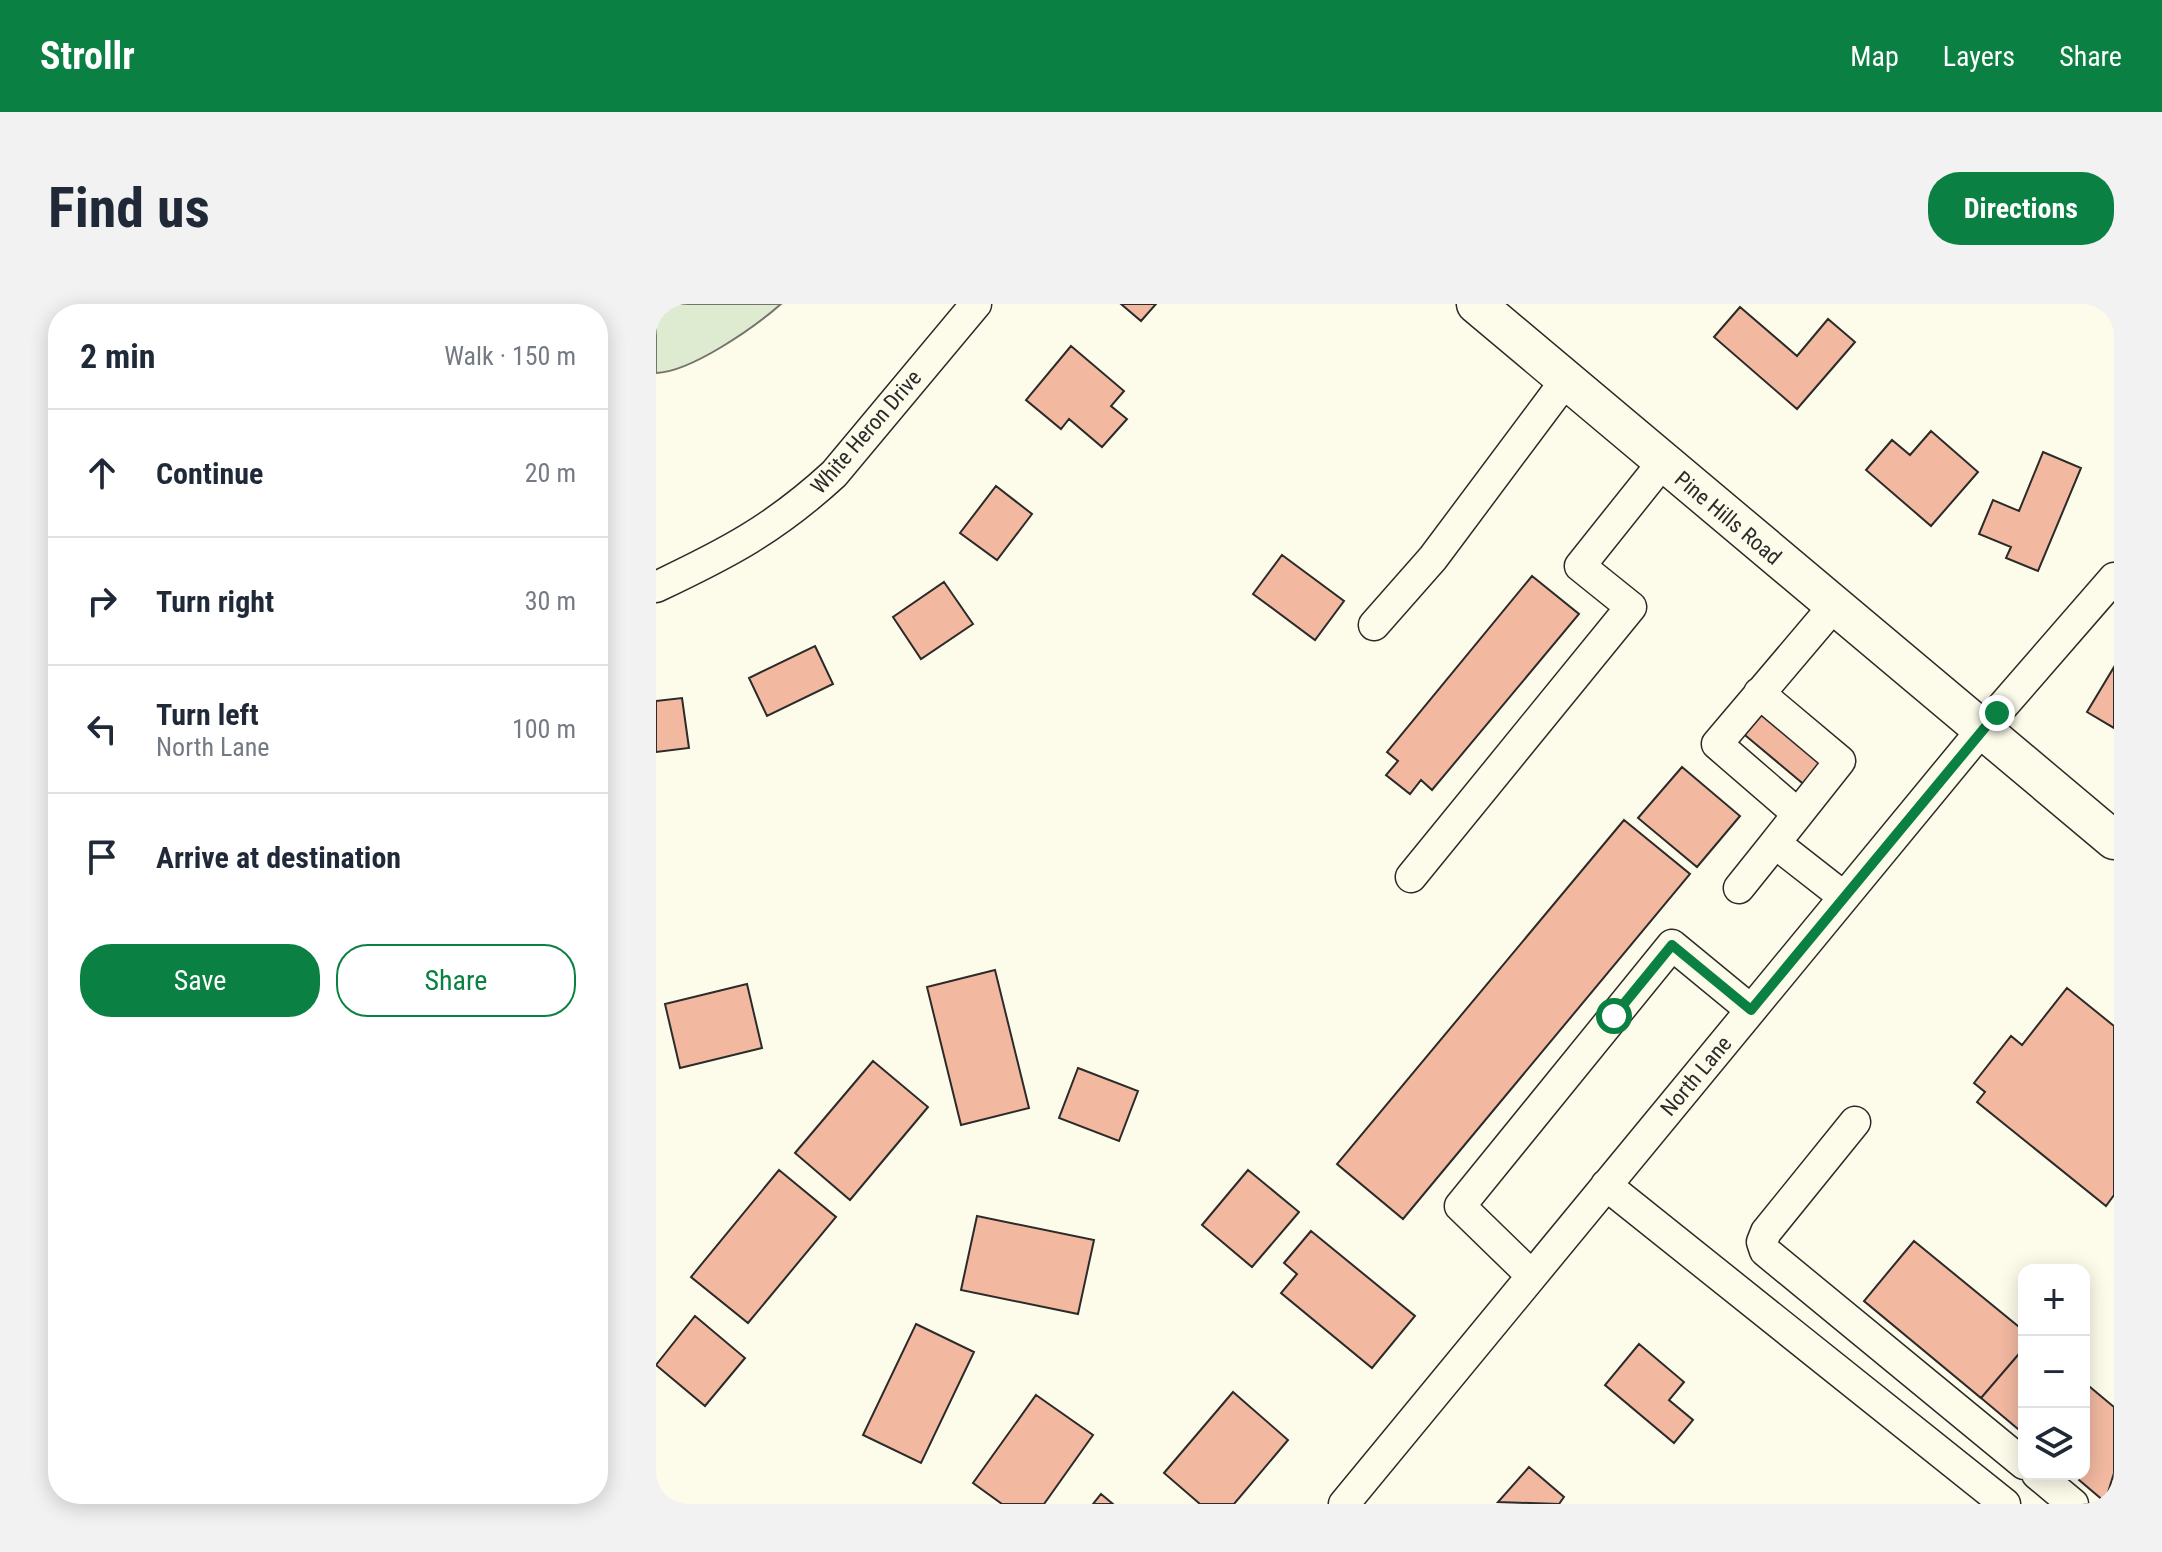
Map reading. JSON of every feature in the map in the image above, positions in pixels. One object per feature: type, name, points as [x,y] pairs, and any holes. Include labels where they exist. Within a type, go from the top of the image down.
[{"type":"main road","name":"Pine Hills Road","points":[[1476,304],[2114,840]]},
{"type":"street","name":"White Heron Drive","points":[[656,587],[742,547],[813,493],[834,474],[976,304]]},
{"type":"street","points":[[1374,625],[1433,558],[1566,380]]},
{"type":"street","points":[[1411,877],[1631,607],[1580,566],[1663,462]]},
{"type":"street","name":"North Lane","points":[[1344,1504],[1981,731],[2111,588]]},
{"type":"street","points":[[1798,814],[1717,744],[1833,607]]},
{"type":"street","points":[[1739,888],[1840,761],[1759,693]]},
{"type":"street","points":[[1775,843],[1844,897]]},
{"type":"street","points":[[1532,1276],[1460,1206],[1672,945],[1751,1010]]},
{"type":"street","points":[[1855,1122],[1766,1232],[1762,1242],[1765,1251],[2018,1459]]},
{"type":"street","points":[[1606,1185],[2005,1504]]},
{"type":"street","points":[[2044,1480],[2073,1504]]},
{"type":"green space","points":[[656,304],[781,304],[739,336],[704,357],[670,371],[656,373]]},
{"type":"building","points":[[1121,304],[1156,304],[1141,321]]},
{"type":"building","points":[[1740,307],[1797,356],[1828,319],[1855,342],[1797,409],[1714,337]]},
{"type":"building","points":[[1071,346],[1124,391],[1111,406],[1127,419],[1102,447],[1069,419],[1061,429],[1026,400]]},
{"type":"building","points":[[1931,431],[1978,472],[1931,526],[1866,470],[1892,440],[1910,455]]},
{"type":"building","points":[[2043,452],[2081,468],[2038,571],[2006,558],[2011,547],[1979,534],[1993,500],[2019,511]]},
{"type":"building","points":[[996,486],[1032,514],[997,560],[960,533]]},
{"type":"building","points":[[1282,555],[1344,601],[1315,640],[1253,594]]},
{"type":"building","points":[[1532,576],[1579,614],[1432,790],[1421,780],[1410,794],[1386,775],[1398,761],[1387,752]]},
{"type":"building","points":[[944,582],[973,624],[921,659],[893,617]]},
{"type":"building","points":[[815,646],[833,684],[767,716],[749,678]]},
{"type":"building","points":[[2114,667],[2114,728],[2087,712]]},
{"type":"building","points":[[682,698],[689,748],[656,752],[656,701]]},
{"type":"building","points":[[1761,707],[1833,768],[1813,792],[1740,731]]},
{"type":"building","points":[[1682,767],[1740,816],[1697,867],[1638,818]]},
{"type":"building","points":[[1624,820],[1690,874],[1403,1219],[1337,1164]]},
{"type":"building","points":[[995,970],[1029,1108],[961,1125],[927,987]]},
{"type":"building","points":[[747,984],[762,1048],[680,1068],[665,1004]]},
{"type":"building","points":[[2067,988],[2114,1026],[2114,1195],[2106,1206],[1977,1102],[1985,1092],[1974,1083],[2011,1036],[2022,1045]]},
{"type":"building","points":[[873,1061],[928,1107],[850,1200],[795,1153]]},
{"type":"building","points":[[1078,1068],[1138,1091],[1119,1141],[1059,1118]]},
{"type":"building","points":[[779,1170],[836,1217],[748,1323],[691,1277]]},
{"type":"building","points":[[1248,1170],[1299,1212],[1252,1267],[1202,1225]]},
{"type":"building","points":[[977,1216],[1094,1240],[1078,1314],[961,1290]]},
{"type":"building","points":[[1311,1231],[1415,1316],[1372,1368],[1281,1293],[1297,1274],[1284,1263]]},
{"type":"building","points":[[1914,1241],[2018,1326],[2018,1355],[1981,1398],[1864,1301]]},
{"type":"building","points":[[695,1316],[745,1358],[705,1406],[656,1365]]},
{"type":"building","points":[[916,1324],[974,1352],[921,1463],[863,1435]]},
{"type":"building","points":[[1639,1344],[1684,1382],[1669,1400],[1693,1420],[1674,1443],[1605,1385]]},
{"type":"building","points":[[2018,1355],[2018,1429],[1981,1398]]},
{"type":"building","points":[[2090,1387],[2114,1407],[2114,1473],[2105,1502],[2079,1480],[2090,1480]]},
{"type":"building","points":[[1233,1392],[1288,1440],[1234,1504],[1200,1504],[1164,1473]]},
{"type":"building","points":[[1036,1395],[1093,1435],[1044,1504],[1002,1504],[973,1483]]},
{"type":"building","points":[[1529,1467],[1564,1497],[1559,1504],[1498,1502]]},
{"type":"building","points":[[2114,1473],[2114,1501],[2105,1502]]},
{"type":"building","points":[[1101,1494],[1113,1504],[1093,1504]]},
{"type":"route","points":[[1614,1016],[1672,945],[1751,1010],[1997,713]]}]
